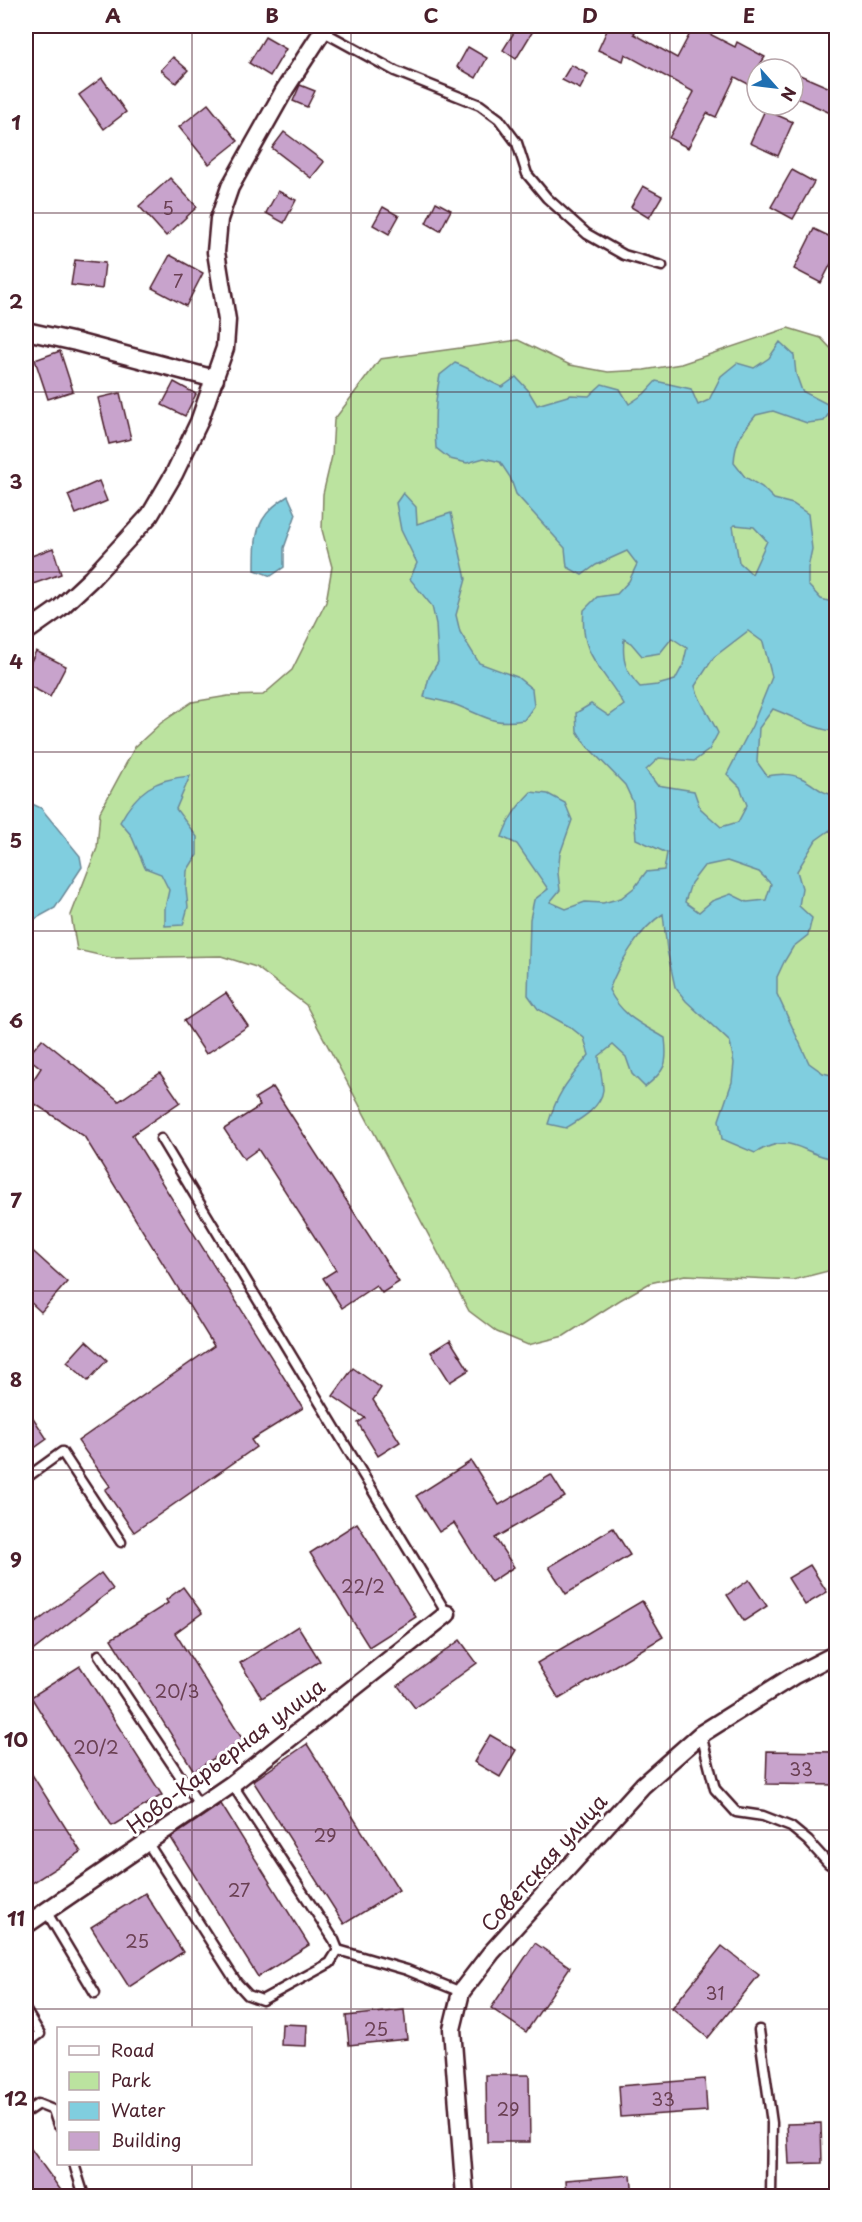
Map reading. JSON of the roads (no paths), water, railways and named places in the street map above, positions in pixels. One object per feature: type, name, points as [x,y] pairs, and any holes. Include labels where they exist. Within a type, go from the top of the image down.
[{"type":"street","points":[[26,632],[68,601],[150,515],[174,474],[199,422],[225,348],[227,320],[216,252],[219,219],[230,188],[254,141],[324,28]]},
{"type":"street","points":[[26,331],[215,379]]},
{"type":"street","name":"Ново-Карьерная улица","points":[[26,1924],[232,1784],[447,1614]]},
{"type":"street","name":"Советская улица","points":[[465,2196],[452,2029],[461,1992],[491,1953],[643,1785],[701,1734],[793,1676],[837,1654]]},
{"type":"lane","points":[[324,28],[395,71],[480,105],[499,118],[517,143],[527,174],[547,198],[587,234],[624,255],[662,266]]},
{"type":"lane","points":[[161,1139],[447,1614]]},
{"type":"lane","points":[[26,1478],[62,1452],[121,1542]]},
{"type":"lane","points":[[99,1655],[200,1806]]},
{"type":"lane","points":[[701,1734],[715,1789],[736,1812],[763,1816],[791,1827],[808,1841],[828,1863],[837,1868]]},
{"type":"lane","points":[[232,1784],[334,1940],[338,1950]]},
{"type":"lane","points":[[147,1842],[237,1983],[248,1995],[262,2000],[330,1963],[338,1950]]},
{"type":"lane","points":[[46,1911],[95,1993]]},
{"type":"lane","points":[[338,1950],[407,1970],[461,1992]]},
{"type":"lane","points":[[26,2011],[40,2034],[26,2044]]},
{"type":"lane","points":[[759,2030],[772,2123],[771,2196]]},
{"type":"lane","points":[[26,2112],[38,2104],[53,2110],[57,2122]]},
{"type":"lane","points":[[75,2165],[84,2196]]},
{"type":"water","points":[[780,342],[794,355],[796,374],[802,391],[833,407],[824,421],[807,423],[773,411],[756,415],[740,437],[734,463],[745,477],[762,487],[774,499],[793,504],[808,514],[812,549],[808,568],[808,585],[821,599],[836,603],[836,732],[811,725],[773,709],[759,728],[757,762],[767,776],[784,774],[797,776],[826,793],[836,795],[836,839],[830,830],[816,840],[797,871],[802,888],[799,906],[812,918],[808,935],[793,947],[777,977],[777,994],[809,1063],[823,1073],[836,1076],[836,1159],[788,1144],[768,1146],[755,1153],[722,1139],[719,1120],[732,1082],[734,1063],[730,1042],[686,1001],[675,987],[667,950],[663,914],[654,920],[638,938],[618,970],[609,990],[626,1013],[665,1038],[664,1066],[645,1087],[632,1074],[626,1057],[613,1045],[599,1056],[603,1090],[594,1108],[566,1128],[548,1124],[560,1095],[589,1055],[584,1038],[570,1027],[538,1009],[528,995],[530,919],[534,900],[548,889],[517,844],[502,837],[514,813],[531,792],[548,794],[565,803],[572,820],[560,854],[558,873],[560,890],[550,902],[566,909],[585,902],[603,903],[621,898],[635,887],[646,872],[664,870],[667,853],[636,839],[633,802],[625,785],[586,745],[577,731],[576,713],[591,704],[609,716],[624,705],[589,651],[583,626],[584,610],[597,597],[617,594],[629,581],[637,564],[627,551],[596,565],[582,575],[567,567],[565,548],[516,494],[510,477],[500,462],[484,458],[467,463],[450,459],[436,448],[435,412],[440,375],[455,363],[502,387],[516,377],[528,390],[537,405],[571,395],[589,396],[602,384],[620,389],[629,404],[644,394],[656,381],[691,389],[698,405],[709,400],[721,376],[737,363],[754,368],[769,358]],"holes":[[[733,526],[754,527],[767,541],[752,574],[739,562]],[[748,631],[763,642],[772,677],[752,726],[727,774],[740,787],[747,805],[738,822],[721,827],[700,808],[694,791],[657,785],[646,770],[659,758],[694,761],[709,750],[718,733],[695,686],[714,657]],[[672,638],[687,648],[683,665],[675,680],[640,687],[626,665],[624,639],[631,643],[642,656],[660,653]],[[727,861],[759,872],[771,884],[766,900],[747,902],[731,894],[712,901],[699,912],[685,902],[691,883],[704,866]]]},
{"type":"water","points":[[403,493],[416,507],[417,524],[451,513],[466,579],[456,615],[460,632],[479,663],[517,677],[532,689],[534,706],[524,720],[505,722],[491,720],[456,705],[424,697],[429,677],[438,662],[436,624],[432,606],[410,579],[417,563],[401,530],[396,503]]},
{"type":"water","points":[[288,496],[296,514],[284,548],[284,567],[271,576],[255,570],[257,536],[259,527],[269,511]]},
{"type":"water","points":[[190,776],[176,809],[197,837],[197,855],[187,871],[188,907],[183,925],[165,926],[165,908],[169,890],[161,874],[145,868],[131,835],[120,822],[133,802],[148,788],[166,780]]},
{"type":"water","points":[[26,801],[41,808],[80,856],[82,867],[55,908],[26,924]]},
{"type":"water","points":[[836,918],[836,994],[829,965]]}]
